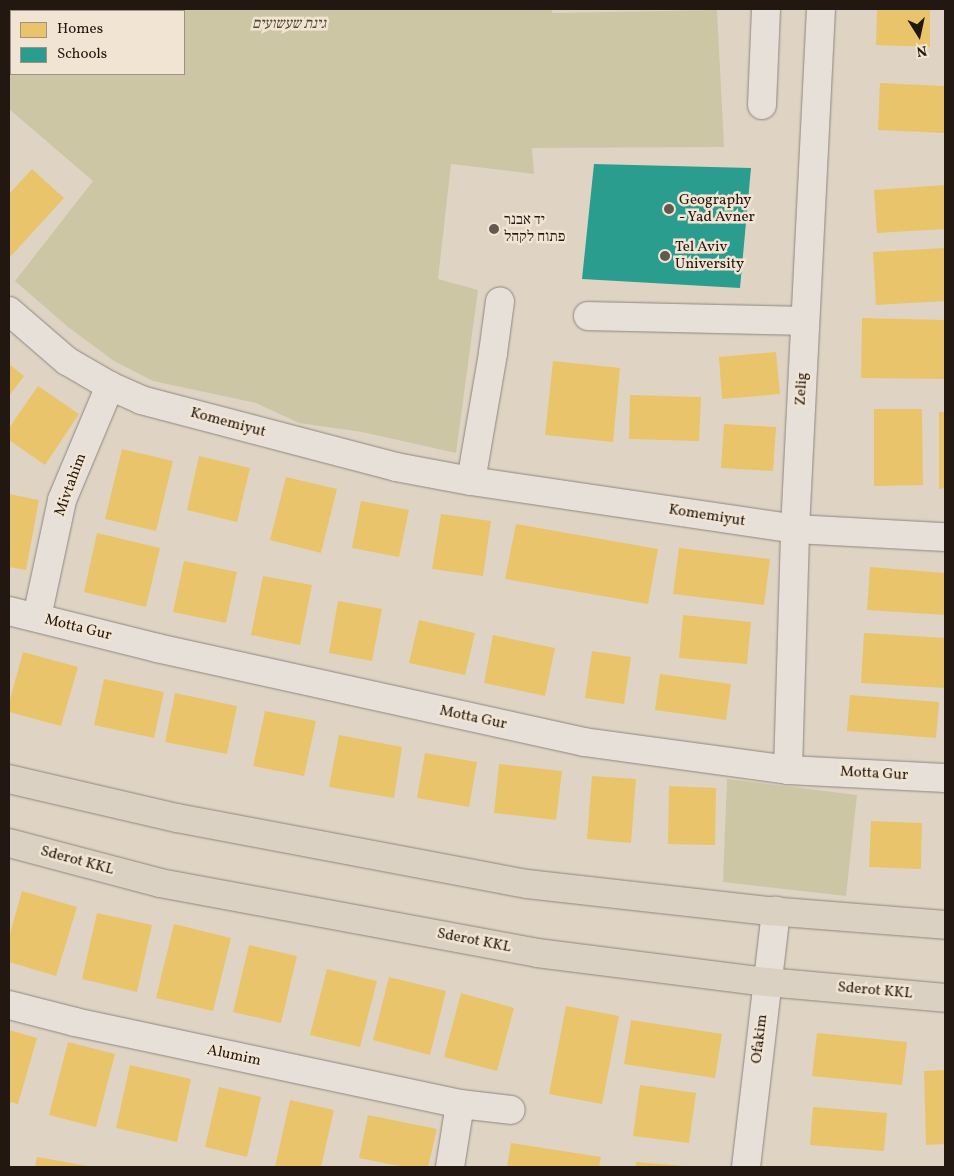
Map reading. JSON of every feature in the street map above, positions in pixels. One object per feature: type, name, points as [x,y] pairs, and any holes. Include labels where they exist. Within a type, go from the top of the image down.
[{"type":"main road","points":[[9,778],[177,818],[526,884],[776,912],[945,925]]},
{"type":"main road","name":"Sderot KKL","points":[[9,843],[160,882],[537,953],[767,982],[945,998]]},
{"type":"street","points":[[762,105],[766,9]]},
{"type":"street","name":"Zelig","points":[[788,770],[795,529],[821,9]]},
{"type":"street","points":[[471,481],[500,301]]},
{"type":"street","name":"Komemiyut","points":[[9,311],[67,360],[110,386],[141,400],[396,467],[471,481],[795,529],[945,537]]},
{"type":"street","points":[[588,316],[805,321]]},
{"type":"street","name":"Mivtahim","points":[[37,617],[62,500],[110,386]]},
{"type":"street","name":"Motta Gur","points":[[9,611],[157,648],[584,742],[788,770],[945,778]]},
{"type":"street","name":"Ofakim","points":[[746,1167],[776,912]]},
{"type":"street","name":"Alumim","points":[[9,1005],[75,1022],[460,1104],[511,1110]]},
{"type":"street","points":[[450,1167],[460,1104]]},
{"type":"green space","name":"גינת שעשועים","points":[[9,9],[552,9],[552,13],[717,10],[724,147],[532,148],[534,174],[451,164],[438,279],[478,290],[456,453],[362,432],[299,423],[256,403],[153,381],[114,361],[68,327],[15,281],[93,181],[9,109]]},
{"type":"green space","points":[[727,779],[857,795],[846,896],[723,882]]},
{"type":"building: Homes","points":[[877,9],[930,9],[930,47],[876,45]]},
{"type":"building: Homes","points":[[880,83],[945,86],[945,133],[878,130]]},
{"type":"building: Homes","points":[[32,169],[64,198],[11,256],[9,254],[9,194]]},
{"type":"building: Homes","points":[[945,185],[945,229],[877,233],[874,190]]},
{"type":"building: Homes","points":[[945,248],[945,301],[876,305],[873,252]]},
{"type":"building: Homes","points":[[862,318],[945,320],[945,379],[861,378]]},
{"type":"building: Homes","points":[[776,352],[780,394],[722,399],[719,357]]},
{"type":"building: Homes","points":[[553,361],[620,368],[613,442],[545,435]]},
{"type":"building: Homes","points":[[9,364],[24,376],[9,396]]},
{"type":"building: Homes","points":[[38,386],[79,414],[45,465],[9,440],[9,428]]},
{"type":"building: Homes","points":[[630,395],[701,397],[699,441],[629,439]]},
{"type":"building: Homes","points":[[874,409],[922,409],[923,485],[874,486]]},
{"type":"building: Homes","points":[[939,412],[945,412],[945,488],[939,489]]},
{"type":"building: Homes","points":[[724,424],[776,427],[773,471],[721,468]]},
{"type":"building: Homes","points":[[122,449],[173,461],[156,531],[105,519]]},
{"type":"building: Homes","points":[[199,456],[250,468],[237,522],[187,510]]},
{"type":"building: Homes","points":[[286,477],[337,489],[321,553],[270,540]]},
{"type":"building: Homes","points":[[9,494],[39,500],[26,570],[9,567]]},
{"type":"building: Homes","points":[[361,501],[409,510],[399,557],[352,548]]},
{"type":"building: Homes","points":[[441,514],[491,521],[483,576],[432,569]]},
{"type":"building: Homes","points":[[516,524],[658,549],[648,604],[505,579]]},
{"type":"building: Homes","points":[[97,533],[160,548],[146,607],[84,592]]},
{"type":"building: Homes","points":[[679,548],[770,559],[764,605],[673,594]]},
{"type":"building: Homes","points":[[184,561],[237,572],[226,623],[173,612]]},
{"type":"building: Homes","points":[[870,567],[945,573],[945,615],[867,610]]},
{"type":"building: Homes","points":[[263,576],[312,585],[300,645],[251,635]]},
{"type":"building: Homes","points":[[338,601],[382,609],[372,661],[329,653]]},
{"type":"building: Homes","points":[[683,615],[751,622],[747,664],[679,658]]},
{"type":"building: Homes","points":[[419,620],[475,633],[465,675],[409,663]]},
{"type":"building: Homes","points":[[864,633],[945,638],[945,688],[861,683]]},
{"type":"building: Homes","points":[[493,635],[555,648],[545,696],[484,683]]},
{"type":"building: Homes","points":[[592,651],[631,657],[624,704],[585,698]]},
{"type":"building: Homes","points":[[23,652],[78,667],[61,726],[9,712],[9,703]]},
{"type":"building: Homes","points":[[660,674],[731,684],[726,720],[655,710]]},
{"type":"building: Homes","points":[[104,679],[164,692],[154,738],[94,725]]},
{"type":"building: Homes","points":[[175,693],[237,706],[227,754],[165,742]]},
{"type":"building: Homes","points":[[850,695],[939,702],[936,738],[847,731]]},
{"type":"building: Homes","points":[[265,711],[316,721],[304,776],[253,766]]},
{"type":"building: Homes","points":[[339,735],[402,747],[394,798],[329,787]]},
{"type":"building: Homes","points":[[425,753],[477,762],[469,807],[417,798]]},
{"type":"building: Homes","points":[[499,764],[562,771],[556,820],[494,813]]},
{"type":"building: Homes","points":[[592,776],[636,779],[631,843],[587,839]]},
{"type":"building: Homes","points":[[669,786],[716,788],[715,845],[668,844]]},
{"type":"building: Homes","points":[[871,821],[922,823],[921,869],[869,867]]},
{"type":"building: Homes","points":[[22,891],[77,907],[56,976],[9,962],[9,937]]},
{"type":"building: Homes","points":[[97,913],[152,925],[137,992],[82,979]]},
{"type":"building: Homes","points":[[174,924],[231,938],[213,1011],[156,998]]},
{"type":"building: Homes","points":[[249,945],[297,956],[281,1023],[233,1012]]},
{"type":"building: Homes","points":[[327,969],[377,981],[360,1047],[310,1035]]},
{"type":"building: Homes","points":[[389,977],[446,991],[430,1055],[373,1040]]},
{"type":"building: Homes","points":[[461,993],[514,1008],[497,1071],[444,1057]]},
{"type":"building: Homes","points":[[566,1006],[619,1016],[602,1104],[549,1094]]},
{"type":"building: Homes","points":[[631,1020],[722,1034],[715,1078],[624,1064]]},
{"type":"building: Homes","points":[[9,1030],[37,1038],[18,1104],[9,1102]]},
{"type":"building: Homes","points":[[817,1033],[907,1042],[902,1085],[812,1076]]},
{"type":"building: Homes","points":[[68,1042],[115,1054],[96,1127],[49,1115]]},
{"type":"building: Homes","points":[[130,1065],[191,1079],[177,1142],[116,1128]]},
{"type":"building: Homes","points":[[945,1070],[945,1144],[926,1145],[924,1071]]},
{"type":"building: Homes","points":[[640,1085],[696,1093],[689,1143],[633,1136]]},
{"type":"building: Homes","points":[[219,1087],[261,1097],[247,1157],[205,1147]]},
{"type":"building: Homes","points":[[290,1100],[334,1110],[321,1167],[275,1167]]},
{"type":"building: Homes","points":[[813,1107],[887,1113],[884,1151],[810,1145]]},
{"type":"building: Homes","points":[[368,1115],[437,1129],[428,1167],[404,1167],[359,1158]]},
{"type":"building: Homes","points":[[511,1143],[601,1157],[599,1167],[507,1167]]},
{"type":"building: Homes","points":[[37,1157],[88,1166],[88,1167],[35,1167]]},
{"type":"building: Homes","points":[[636,1162],[685,1166],[685,1167],[636,1167]]},
{"type":"building: Schools","name":"Geography - Yad Avner","points":[[594,164],[751,168],[740,288],[582,279]]},
{"type":"place","name":"Geography - Yad Avner","points":[[669,209]]},
{"type":"place","name":"יד אבנר פתוח לקהל","points":[[494,229]]},
{"type":"place","name":"Tel Aviv University","points":[[665,256]]}]
